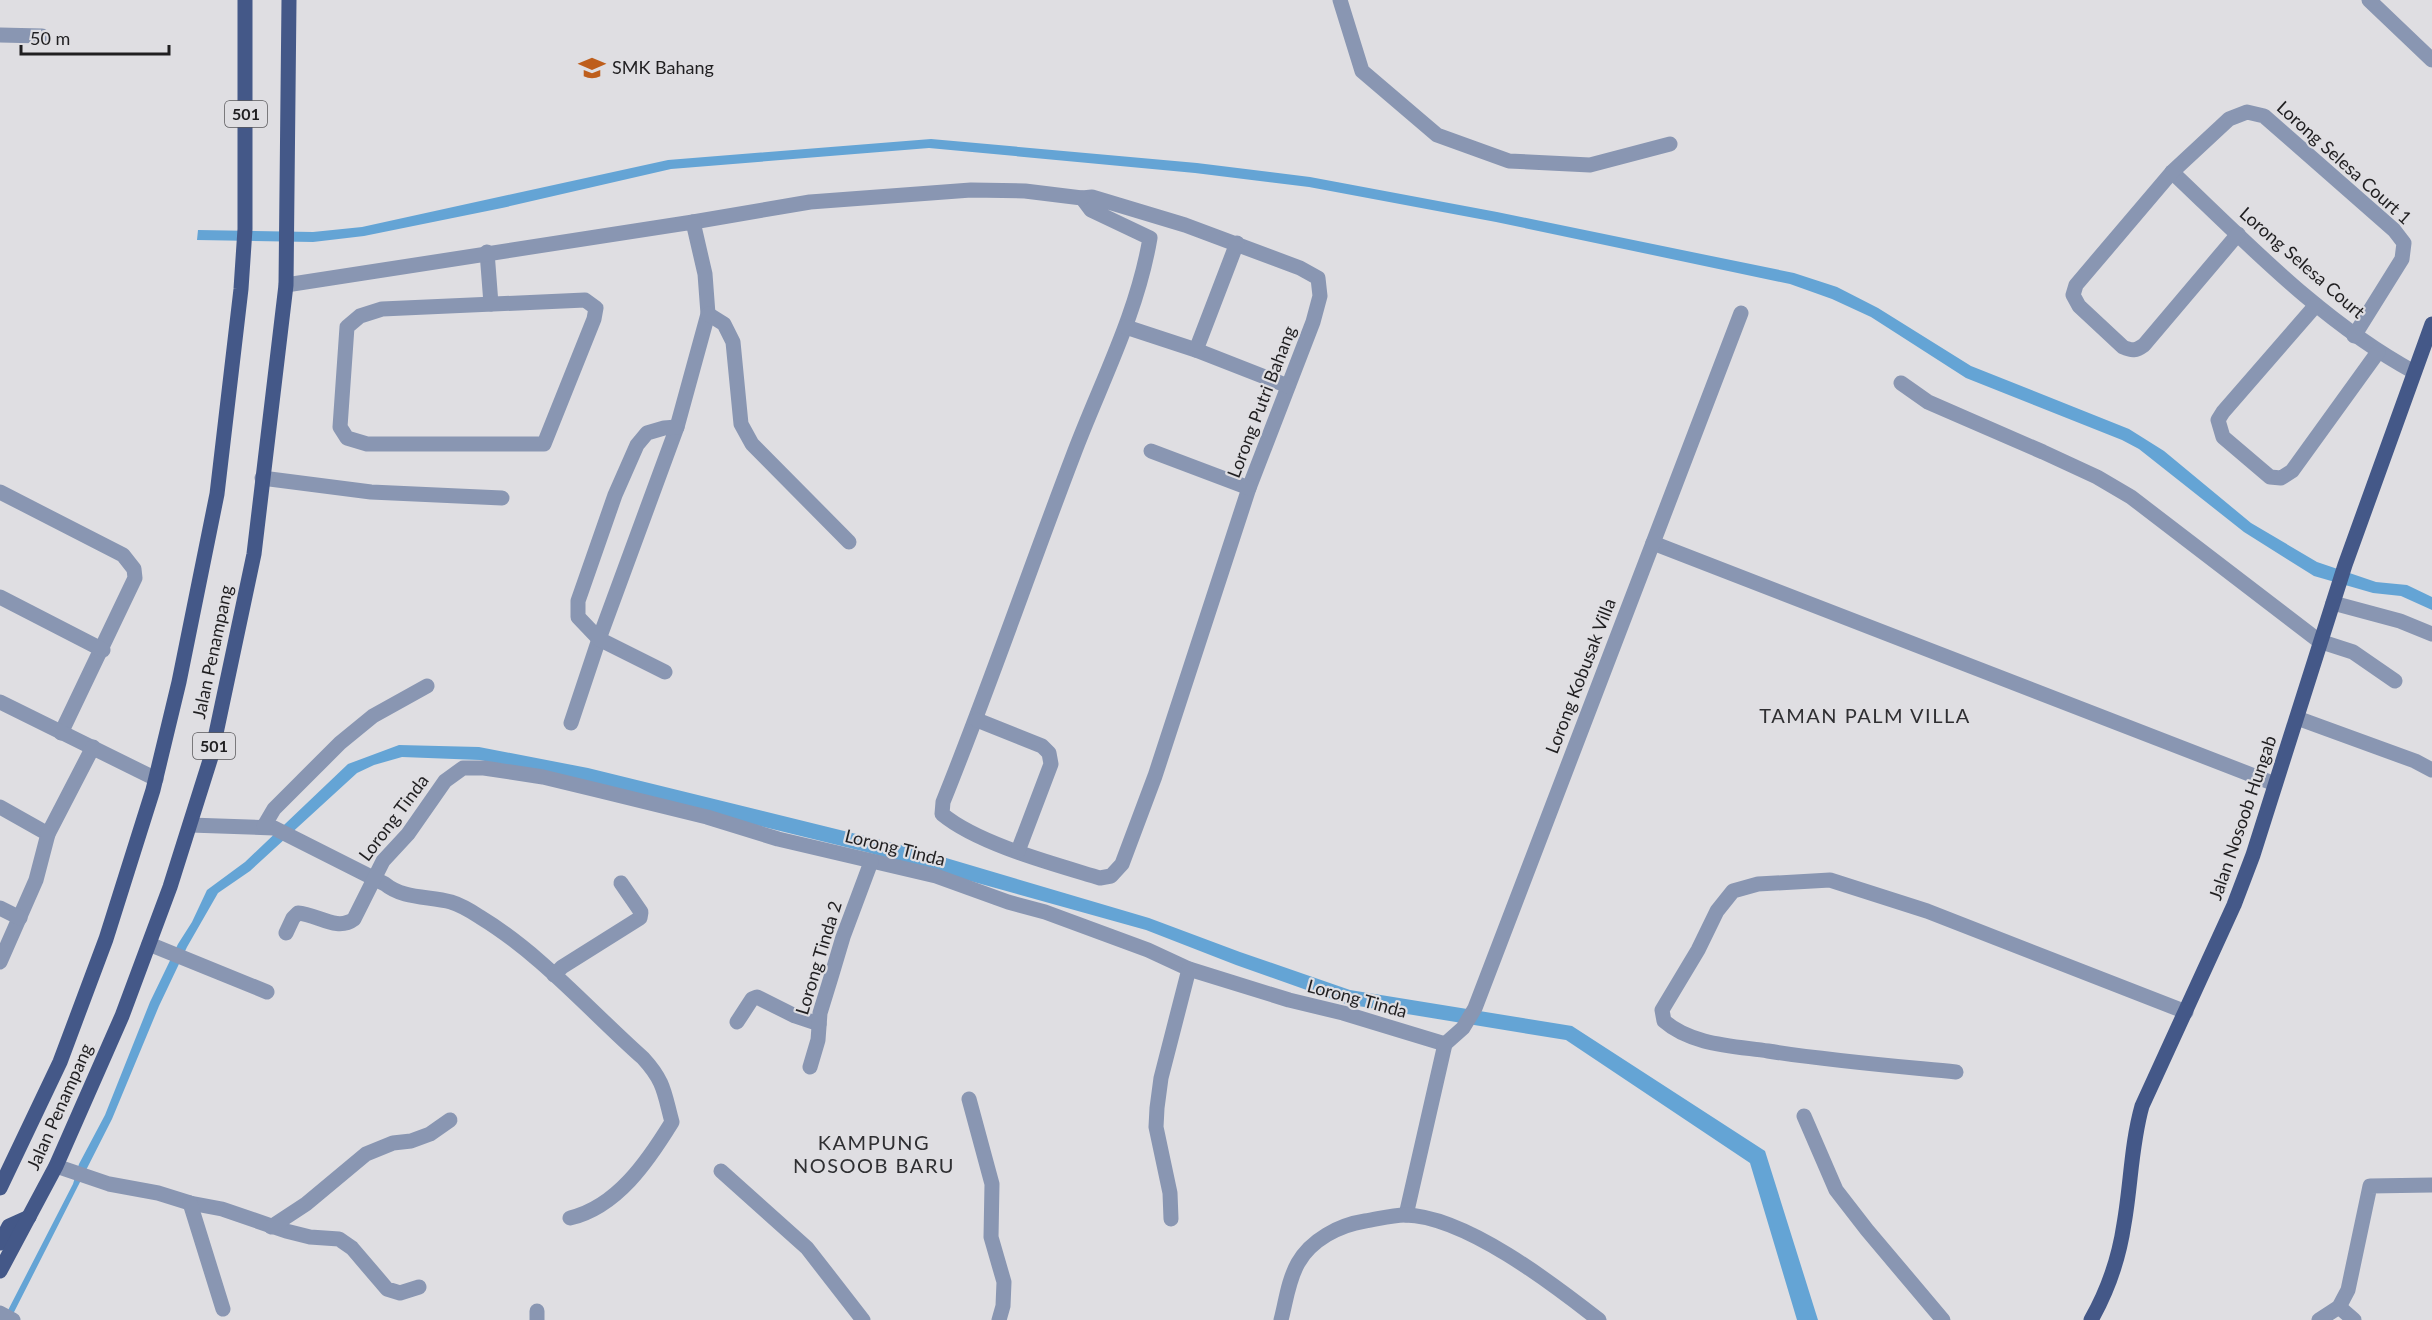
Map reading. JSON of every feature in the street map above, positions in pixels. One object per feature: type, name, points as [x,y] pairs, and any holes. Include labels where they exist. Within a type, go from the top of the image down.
[{"type":"main road","name":"Jalan Penampang","points":[[0,1188],[60,1062],[106,939],[156,778],[179,682],[217,494],[245,237],[245,0]]},
{"type":"main road","name":"Jalan Penampang","points":[[0,1271],[56,1166],[122,1016],[190,825],[211,756],[254,554],[286,285],[290,0]]},
{"type":"main road","name":"Jalan Nosoob Hungab","points":[[2091,1320],[2104,1294],[2119,1251],[2135,1129],[2142,1106],[2234,905],[2276,784],[2319,641],[2432,324]]},
{"type":"main road","points":[[0,1243],[9,1226],[29,1217]]},
{"type":"street","points":[[1340,0],[1362,71],[1437,135],[1509,161],[1590,165],[1670,144]]},
{"type":"street","points":[[2369,0],[2432,60]]},
{"type":"street","points":[[0,35],[42,36]]},
{"type":"street","name":"Lorong Selesa Court 1","points":[[2172,172],[2229,119],[2240,113],[2254,112],[2264,116],[2394,230],[2404,243],[2402,259],[2354,336]]},
{"type":"street","points":[[2172,172],[2076,285],[2073,295],[2079,306],[2122,347],[2132,351],[2144,345],[2238,234]]},
{"type":"street","name":"Lorong Selesa Court","points":[[2172,172],[2316,305],[2354,336],[2414,372]]},
{"type":"street","name":"Lorong Putri Bahang","points":[[286,285],[810,202],[971,190],[1025,191],[1082,198],[1092,197],[1155,216],[1237,243],[1300,268],[1318,278],[1320,296],[1318,305],[1249,488],[1159,766],[1122,864],[1111,876],[1100,878],[1018,852],[955,825],[942,814],[943,802],[976,720],[1089,412],[1126,327],[1142,275],[1155,216]]},
{"type":"street","points":[[1082,198],[1092,210],[1150,238]]},
{"type":"street","points":[[571,723],[599,639],[677,428],[708,314],[705,274],[693,222]]},
{"type":"street","points":[[1196,350],[1237,243]]},
{"type":"street","points":[[487,252],[491,304]]},
{"type":"street","points":[[585,300],[596,308],[594,319],[544,444],[367,444],[347,438],[340,427],[347,327],[360,316],[382,309],[491,304],[585,300]]},
{"type":"street","points":[[2316,305],[2218,420],[2223,437],[2270,477],[2281,478],[2292,471],[2378,352]]},
{"type":"street","name":"Lorong Kobusak Villa","points":[[1445,1044],[1463,1028],[1475,1008],[1741,313]]},
{"type":"street","points":[[708,314],[724,324],[734,342],[741,423],[745,435],[849,542]]},
{"type":"street","points":[[1126,327],[1196,350],[1288,386]]},
{"type":"street","points":[[1901,383],[1928,402],[2097,477],[2131,497],[2319,641],[2353,652],[2395,681]]},
{"type":"street","points":[[665,672],[599,639],[578,617],[578,601],[615,495],[637,445],[647,432],[677,428]]},
{"type":"street","points":[[1151,451],[1249,488]]},
{"type":"street","points":[[262,478],[371,492],[502,498]]},
{"type":"street","points":[[0,492],[123,555],[134,569],[135,578],[62,733]]},
{"type":"street","points":[[1653,543],[2276,784]]},
{"type":"street","points":[[0,597],[103,650]]},
{"type":"street","points":[[2334,598],[2432,634]]},
{"type":"street","points":[[269,827],[274,808],[339,743],[373,716],[427,686]]},
{"type":"street","points":[[0,702],[156,778]]},
{"type":"street","points":[[2297,718],[2415,761],[2432,770]]},
{"type":"street","points":[[976,720],[1042,746],[1049,753],[1051,764],[1018,852]]},
{"type":"street","points":[[0,962],[36,880],[48,834],[93,747]]},
{"type":"street","name":"Lorong Tinda","points":[[286,933],[293,918],[298,914],[338,924],[347,924],[354,919],[383,861],[408,834],[446,781],[463,768],[484,768],[543,777],[707,817],[778,839],[936,876],[1008,902],[1045,912],[1148,950],[1189,969],[1445,1044]]},
{"type":"street","points":[[0,807],[48,834]]},
{"type":"street","points":[[190,825],[269,827],[294,836],[373,878],[394,892],[452,902],[512,940],[554,975],[658,1074],[672,1122],[651,1156],[622,1188],[598,1207],[570,1218]]},
{"type":"street","name":"Lorong Tinda 2","points":[[810,1067],[818,1040],[820,1013],[843,937],[872,862]]},
{"type":"street","points":[[1956,1072],[1814,1058],[1712,1043],[1673,1029],[1664,1021],[1662,1010],[1698,950],[1717,911],[1733,891],[1758,884],[1830,880],[1927,911],[2186,1012]]},
{"type":"street","points":[[554,975],[562,967],[640,918],[641,912],[621,883]]},
{"type":"street","points":[[0,908],[20,918]]},
{"type":"street","points":[[149,944],[267,992]]},
{"type":"street","points":[[1171,1219],[1170,1193],[1156,1127],[1157,1108],[1161,1078],[1189,969]]},
{"type":"street","points":[[737,1022],[752,999],[757,997],[795,1016],[819,1024]]},
{"type":"street","points":[[1406,1215],[1445,1044]]},
{"type":"street","points":[[969,1099],[992,1184],[991,1238],[1004,1282],[1003,1306],[999,1320]]},
{"type":"street","points":[[1804,1116],[1836,1190],[1943,1320]]},
{"type":"street","points":[[271,1227],[306,1204],[366,1154],[393,1143],[411,1141],[430,1134],[450,1120]]},
{"type":"street","points":[[56,1166],[109,1184],[222,1209],[271,1227],[310,1237],[333,1237],[345,1242],[374,1276],[393,1292],[400,1293],[419,1287]]},
{"type":"street","points":[[721,1171],[807,1248],[863,1320]]},
{"type":"street","points":[[2319,1320],[2339,1307],[2351,1279],[2370,1186],[2432,1185]]},
{"type":"street","points":[[190,1203],[223,1309]]},
{"type":"street","points":[[1281,1320],[1292,1276],[1299,1261],[1317,1242],[1329,1233],[1353,1223],[1406,1215],[1439,1222],[1467,1232],[1490,1244],[1599,1320]]},
{"type":"street","points":[[2339,1307],[2354,1320]]},
{"type":"water","points":[[931,139],[1197,163],[1310,177],[1497,212],[1794,273],[1837,287],[1878,308],[1971,366],[2129,429],[2164,451],[2251,523],[2317,562],[2376,582],[2407,585],[2432,597],[2432,610],[2401,596],[2373,593],[2314,576],[2244,532],[2139,449],[2122,440],[1966,378],[1871,317],[1832,299],[1790,284],[1496,222],[1309,187],[1195,173],[929,148],[671,169],[502,208],[364,236],[313,242],[197,240],[198,230],[313,232],[362,227],[668,160]]},
{"type":"water","points":[[399,745],[479,747],[588,768],[909,847],[1149,918],[1350,990],[1572,1026],[1765,1151],[1818,1320],[1797,1320],[1750,1163],[1566,1040],[1346,1004],[1146,930],[866,852],[543,773],[480,760],[402,757],[374,765],[357,773],[250,871],[218,893],[187,947],[159,1006],[112,1119],[10,1320],[3,1320],[73,1184],[79,1164],[105,1115],[150,1002],[207,890],[245,862],[348,764]]},
{"type":"place","name":"SMK Bahang","points":[[592,68]]},
{"type":"district","name":"TAMAN PALM VILLA","points":[[1865,716]]},
{"type":"district","name":"KAMPUNG NOSOOB BARU","points":[[874,1154]]}]
